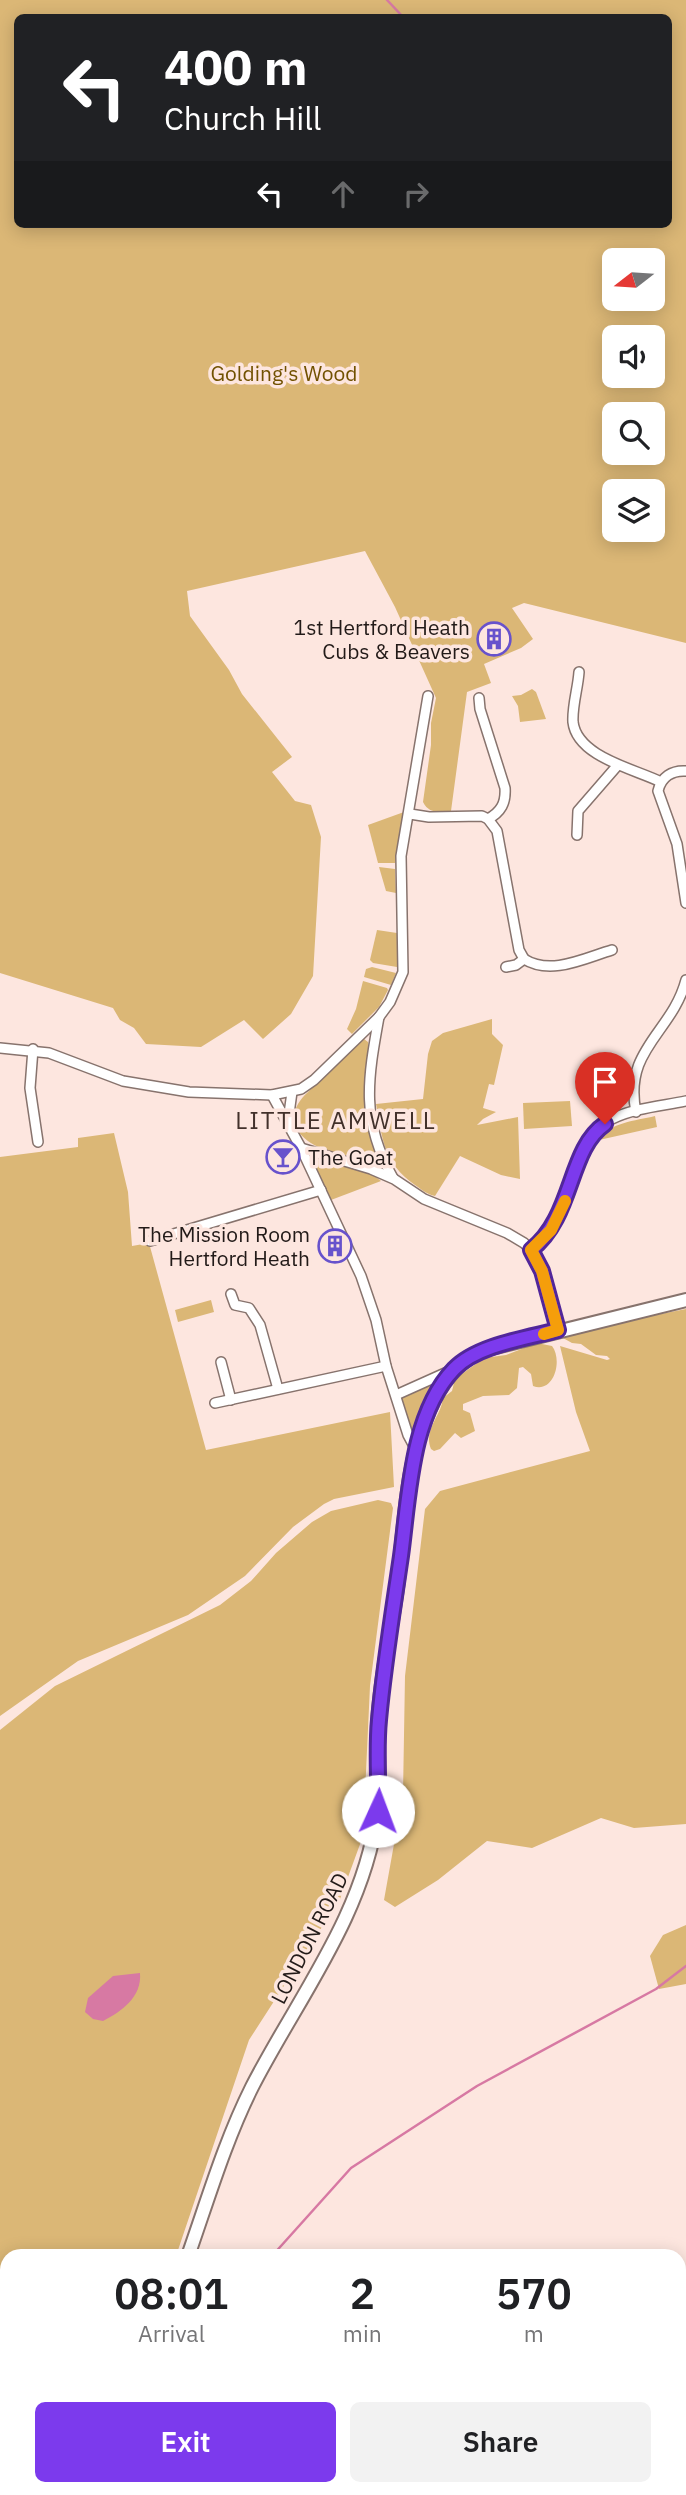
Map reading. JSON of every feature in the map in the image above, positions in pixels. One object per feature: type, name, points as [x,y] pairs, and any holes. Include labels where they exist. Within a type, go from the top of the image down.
[{"type":"main road","name":"LONDON ROAD","points":[[190,2249],[233,2127],[270,2054],[337,1935],[358,1890],[371,1853],[378,1811],[378,1724],[382,1686],[416,1450],[429,1410],[454,1369],[464,1360],[484,1350],[686,1300]]},
{"type":"street","points":[[579,672],[573,716],[577,733],[587,746],[617,766],[638,771],[661,782]]},
{"type":"street","points":[[0,1048],[33,1049],[123,1081],[189,1092],[272,1095],[292,1092],[314,1080],[379,1017],[390,1002],[404,966],[401,856],[428,696]]},
{"type":"street","points":[[479,698],[506,797],[500,810],[488,818]]},
{"type":"street","points":[[576,835],[578,811],[617,766]]},
{"type":"street","points":[[686,771],[669,774],[661,782],[659,796],[677,845],[686,903]]},
{"type":"street","points":[[410,814],[429,817],[476,815],[488,818],[497,831],[519,950],[524,959],[547,967],[612,950]]},
{"type":"street","points":[[506,967],[516,965],[524,959]]},
{"type":"street","points":[[636,1112],[633,1089],[637,1067],[649,1044],[673,1012],[686,980]]},
{"type":"street","points":[[379,1017],[368,1088],[370,1109],[382,1156],[394,1179]]},
{"type":"street","points":[[33,1049],[30,1088],[38,1142]]},
{"type":"street","points":[[288,1121],[292,1092]]},
{"type":"street","points":[[272,1095],[302,1149],[364,1285],[376,1320],[386,1366],[408,1435],[416,1450]]},
{"type":"street","points":[[531,1250],[545,1238],[555,1224],[586,1146],[596,1131],[611,1120],[686,1101]]},
{"type":"street","points":[[302,1149],[372,1169],[394,1179],[424,1199],[507,1233],[531,1250],[542,1271],[558,1330]]},
{"type":"street","points":[[150,1241],[321,1190]]},
{"type":"street","points":[[231,1294],[235,1305],[249,1308],[260,1325],[278,1390]]},
{"type":"street","points":[[221,1362],[231,1399]]},
{"type":"street","points":[[215,1403],[386,1366]]},
{"type":"street","points":[[396,1395],[454,1369]]},
{"type":"green space","name":"Golding's Wood","points":[[0,0],[686,0],[686,643],[524,603],[512,608],[533,639],[521,648],[484,664],[491,683],[467,692],[451,811],[435,811],[428,809],[423,802],[436,698],[395,607],[365,551],[187,591],[190,616],[229,670],[242,694],[292,757],[272,772],[295,801],[311,805],[321,837],[313,976],[291,1014],[263,1039],[244,1020],[201,1047],[146,1044],[134,1028],[120,1020],[113,1008],[0,973]]},
{"type":"green space","points":[[532,689],[536,692],[546,719],[520,722],[518,706],[512,696]]},
{"type":"green space","points":[[404,812],[395,863],[378,863],[368,825]]},
{"type":"green space","points":[[379,867],[395,869],[396,893],[386,891]]},
{"type":"green space","points":[[377,930],[397,933],[397,967],[373,963],[370,960]]},
{"type":"green space","points":[[372,967],[396,973],[391,985],[364,977],[366,969]]},
{"type":"green space","points":[[363,981],[388,990],[379,1007],[352,1034],[347,1029],[356,1009]]},
{"type":"green space","points":[[492,1019],[492,1034],[503,1045],[494,1085],[489,1084],[483,1108],[496,1112],[477,1125],[518,1117],[520,1179],[501,1175],[460,1156],[435,1196],[404,1176],[390,1159],[376,1104],[423,1099],[432,1041],[443,1033]]},
{"type":"green space","points":[[364,1039],[368,1042],[369,1050],[366,1109],[379,1154],[380,1168],[321,1149],[297,1130],[294,1118],[303,1098]]},
{"type":"green space","points":[[570,1101],[572,1126],[524,1129],[523,1103]]},
{"type":"green space","points":[[655,1116],[657,1127],[599,1140],[616,1126]]},
{"type":"green space","points":[[114,1133],[128,1192],[132,1246],[149,1243],[206,1450],[390,1412],[394,1487],[334,1499],[324,1504],[293,1527],[245,1576],[188,1615],[78,1661],[0,1716],[0,1157],[78,1147],[78,1138]]},
{"type":"green space","points":[[320,1159],[368,1171],[381,1181],[331,1200],[314,1164]]},
{"type":"green space","points":[[211,1300],[214,1312],[178,1322],[175,1310]]},
{"type":"green space","points":[[686,1309],[686,1824],[634,1828],[601,1818],[532,1848],[487,1841],[438,1880],[395,1907],[384,1900],[403,1794],[405,1676],[425,1509],[440,1491],[590,1451],[576,1412],[560,1346],[610,1359],[563,1338],[565,1333]]},
{"type":"green space","points":[[537,1343],[552,1346],[555,1352],[556,1367],[551,1381],[540,1387],[533,1386],[531,1374],[523,1367],[519,1368],[517,1388],[509,1395],[483,1396],[463,1404],[463,1410],[470,1413],[475,1431],[461,1438],[455,1433],[440,1449],[431,1449],[431,1429],[443,1398],[452,1391],[455,1379],[484,1358],[506,1355]]},
{"type":"green space","points":[[435,1382],[414,1435],[411,1435],[401,1398]]},
{"type":"green space","points":[[378,1500],[391,1503],[393,1508],[370,1686],[363,1836],[340,1899],[249,2040],[178,2249],[0,2249],[0,1730],[55,1686],[220,1605],[251,1581],[276,1553],[312,1522],[331,1511]]},
{"type":"green space","points":[[686,1925],[686,1984],[659,1989],[650,1956],[663,1935]]},
{"type":"shaded area","points":[[140,1973],[140,1982],[134,1996],[117,2013],[103,2021],[93,2019],[85,2012],[88,1998],[113,1976]]},
{"type":"waterway","points":[[387,0],[400,14]]},
{"type":"waterway","points":[[278,2249],[351,2168],[477,2086],[656,1989],[686,1966]]},
{"type":"slow traffic","points":[[544,1334],[558,1330],[542,1271],[531,1250],[551,1230],[565,1201]]},
{"type":"place","name":"1st Hertford Heath Cubs & Beavers","points":[[494,639]]},
{"type":"place","name":"The Goat","points":[[283,1157]]},
{"type":"place","name":"The Mission Room Hertford Heath","points":[[335,1246]]},
{"type":"district","name":"LITTLE AMWELL","points":[[336,1120]]},
{"type":"route","points":[[378,1811],[378,1724],[382,1686],[410,1488],[422,1430],[439,1390],[464,1360],[484,1350],[558,1330],[542,1271],[531,1250],[545,1238],[555,1224],[586,1146],[596,1131],[605,1124]]}]
